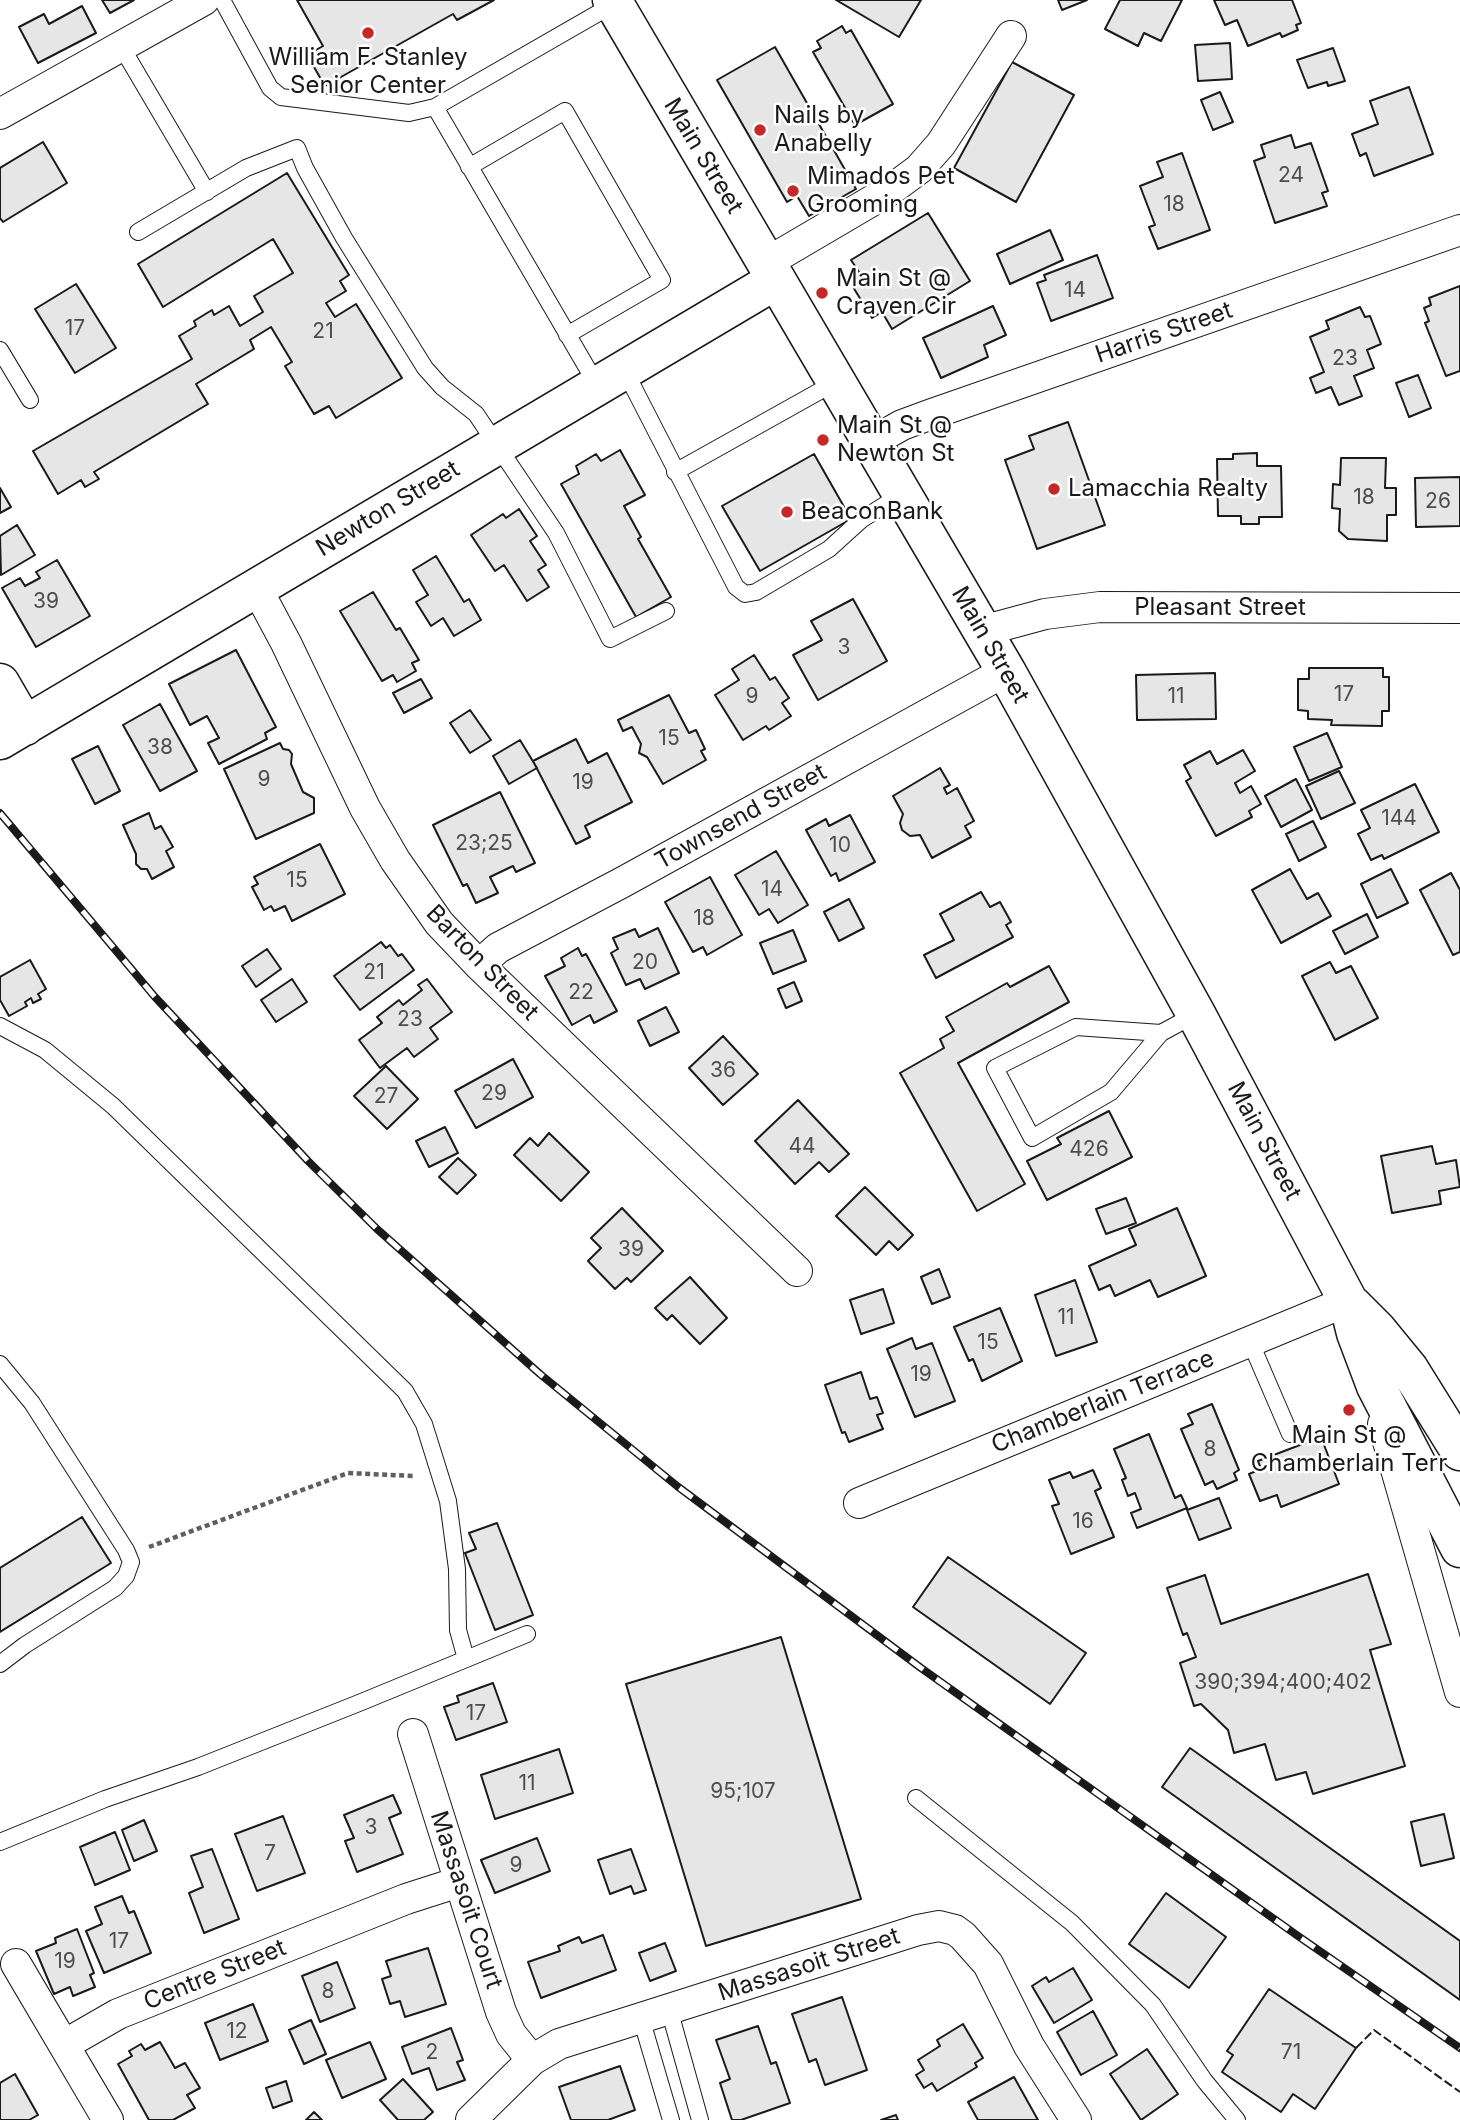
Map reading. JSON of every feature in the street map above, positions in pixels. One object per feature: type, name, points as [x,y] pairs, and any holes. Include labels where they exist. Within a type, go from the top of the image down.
[{"type":"main road","name":"Main Street","points":[[613,2],[1006,671],[1196,1014],[1348,1301],[1364,1357],[1390,1415],[1460,1548]]},
{"type":"main road","name":"Newton Street","points":[[12,733],[610,377],[771,271]]},
{"type":"main road","points":[[0,683],[12,733]]},
{"type":"main road","name":"Main Street","points":[[1348,1301],[1393,1348],[1460,1451]]},
{"type":"street","points":[[0,114],[204,0]]},
{"type":"street","points":[[771,271],[919,169],[941,144],[1011,36]]},
{"type":"street","name":"Harris Street","points":[[872,442],[902,425],[929,415],[1460,230]]},
{"type":"street","name":"Barton Street","points":[[256,587],[286,643],[351,781],[385,843],[439,923],[479,965],[797,1271]]},
{"type":"street","name":"Pleasant Street","points":[[982,632],[1045,614],[1100,607],[1460,608]]},
{"type":"street","name":"Townsend Street","points":[[479,965],[498,948],[1006,671]]},
{"type":"street","name":"Chamberlain Terrace","points":[[859,1503],[1348,1301]]},
{"type":"street","points":[[1364,1357],[1460,1692]]},
{"type":"street","name":"Massasoit Court","points":[[414,1734],[501,2012],[511,2034],[532,2060]]},
{"type":"street","name":"Centre Street","points":[[64,2045],[118,2014],[406,1899],[459,1882]]},
{"type":"street","name":"Massasoit Street","points":[[471,2120],[532,2060],[559,2044],[918,1930],[946,1927],[963,1936],[988,1964],[1029,2046],[1076,2120]]},
{"type":"street","points":[[16,1964],[108,2120]]},
{"type":"lane","points":[[222,0],[271,88],[281,97],[398,113],[418,112],[435,107],[613,2]]},
{"type":"lane","points":[[121,46],[206,191]]},
{"type":"lane","points":[[435,107],[567,335],[610,377],[645,406],[675,472],[736,587],[744,594],[756,592],[830,549],[861,520],[902,494]]},
{"type":"lane","points":[[469,167],[565,111],[662,280],[567,335]]},
{"type":"lane","points":[[138,232],[255,164],[297,148],[344,238],[425,368],[442,387],[476,414],[561,542],[610,639],[666,611]]},
{"type":"lane","points":[[0,350],[30,400]]},
{"type":"lane","points":[[675,472],[836,382]]},
{"type":"lane","points":[[1161,1033],[1076,1027],[995,1068],[1032,1139],[1111,1092],[1161,1033],[1196,1014]]},
{"type":"lane","points":[[0,1026],[52,1055],[113,1105],[396,1381],[419,1412],[448,1501],[457,1569],[458,1630],[466,1659]]},
{"type":"lane","points":[[1250,1342],[1290,1434]]},
{"type":"lane","points":[[0,1364],[32,1404],[129,1556],[129,1571],[115,1588],[25,1644],[0,1664]]},
{"type":"lane","points":[[0,1842],[105,1799],[286,1732],[527,1634]]},
{"type":"lane","points":[[916,1798],[1072,1923],[1153,2006],[1204,2080],[1237,2120]]},
{"type":"lane","points":[[655,2014],[670,2120]]},
{"type":"lane","points":[[655,2014],[700,2120]]},
{"type":"path","points":[[129,1556],[348,1473],[423,1477],[441,1473]]},
{"type":"building","points":[[102,0],[134,0],[110,13]]},
{"type":"building","name":"William F. Stanley Senior Center","points":[[297,0],[494,0],[457,20],[453,14],[325,86],[307,55],[323,46]]},
{"type":"building","points":[[836,0],[921,0],[899,37]]},
{"type":"building","points":[[1058,0],[1087,0],[1062,10]]},
{"type":"building","points":[[1120,0],[1182,0],[1161,41],[1144,33],[1138,46],[1105,29]]},
{"type":"building","points":[[1214,0],[1292,0],[1301,23],[1296,25],[1298,30],[1282,37],[1280,33],[1248,46],[1237,20],[1225,25]]},
{"type":"building","points":[[82,6],[96,33],[38,63],[19,27],[44,14],[49,24]]},
{"type":"building","points":[[842,26],[846,33],[851,30],[893,104],[855,125],[813,52],[821,48],[817,41]]},
{"type":"building","points":[[1230,43],[1232,79],[1198,81],[1195,45]]},
{"type":"building","points":[[775,47],[856,189],[809,216],[797,196],[787,202],[717,80]]},
{"type":"building","points":[[1333,48],[1345,81],[1328,86],[1327,82],[1308,88],[1297,60]]},
{"type":"building","points":[[1012,62],[1074,95],[1016,202],[954,168]]},
{"type":"building","points":[[1409,87],[1433,154],[1374,176],[1366,153],[1360,156],[1352,134],[1378,124],[1370,101]]},
{"type":"building","points":[[1220,92],[1233,122],[1213,130],[1201,100]]},
{"type":"building","points":[[1291,135],[1295,148],[1311,143],[1328,191],[1322,193],[1327,206],[1275,223],[1254,161],[1265,157],[1261,145]]},
{"type":"building","points":[[43,142],[67,183],[3,222],[0,218],[0,168]]},
{"type":"building","points":[[1182,153],[1210,230],[1158,249],[1149,227],[1155,225],[1140,186],[1163,177],[1157,162]]},
{"type":"building","points":[[287,173],[349,275],[340,281],[346,291],[326,303],[335,317],[356,304],[402,378],[336,418],[329,406],[314,414],[285,366],[292,362],[271,327],[250,340],[254,349],[196,384],[208,404],[94,472],[99,479],[85,487],[81,480],[58,494],[33,451],[192,359],[179,336],[196,326],[194,321],[212,310],[214,315],[229,306],[240,326],[263,312],[254,296],[293,273],[273,239],[163,307],[138,264]]},
{"type":"building","points":[[928,213],[970,281],[892,329],[882,312],[872,318],[850,282],[861,275],[851,260]]},
{"type":"building","points":[[1050,230],[1063,260],[1010,284],[997,254]]},
{"type":"building","points":[[1097,255],[1113,298],[1051,321],[1037,283],[1046,280],[1044,275]]},
{"type":"building","points":[[76,284],[116,348],[75,373],[35,309]]},
{"type":"building","points":[[1460,286],[1460,371],[1446,376],[1425,323],[1429,321],[1424,308],[1431,305],[1429,298]]},
{"type":"building","points":[[993,306],[1006,335],[984,345],[988,357],[941,378],[923,338]]},
{"type":"building","points":[[1360,307],[1365,317],[1370,316],[1381,344],[1367,350],[1374,368],[1354,376],[1362,396],[1339,405],[1331,387],[1316,393],[1310,378],[1324,372],[1310,337],[1329,329],[1326,321]]},
{"type":"building","points":[[1418,375],[1431,408],[1409,417],[1396,383]]},
{"type":"building","points":[[1068,422],[1105,525],[1037,549],[1005,460],[1034,449],[1029,436]]},
{"type":"building","points":[[620,450],[645,495],[624,506],[641,537],[638,539],[671,597],[636,617],[561,484],[579,474],[576,466],[596,454],[601,461]]},
{"type":"building","points":[[1257,453],[1257,466],[1281,466],[1282,517],[1259,517],[1259,524],[1241,524],[1241,516],[1218,516],[1217,459],[1233,459],[1233,454]]},
{"type":"building","name":"BeaconBank","points":[[814,454],[851,519],[760,571],[722,506]]},
{"type":"building","points":[[1341,458],[1386,458],[1385,488],[1396,488],[1396,515],[1387,515],[1387,541],[1348,539],[1339,531],[1340,509],[1332,508],[1333,484],[1340,485]]},
{"type":"building","points":[[1460,477],[1460,526],[1416,527],[1415,478]]},
{"type":"building","points":[[0,488],[11,507],[0,513]]},
{"type":"building","points":[[519,509],[537,536],[530,541],[546,565],[538,570],[549,587],[527,601],[504,565],[495,571],[471,535],[503,514],[506,518]]},
{"type":"building","points":[[17,525],[35,555],[1,575],[0,536]]},
{"type":"building","points":[[436,556],[464,602],[469,599],[481,620],[454,636],[443,618],[431,626],[416,602],[428,595],[413,570]]},
{"type":"building","points":[[57,560],[90,616],[36,647],[2,588],[20,578],[25,586],[40,578],[36,572]]},
{"type":"building","points":[[373,592],[396,630],[400,628],[419,660],[412,663],[416,671],[397,682],[393,675],[382,681],[340,611]]},
{"type":"building","points":[[853,599],[887,661],[818,700],[793,655],[822,640],[811,621]]},
{"type":"building","points":[[236,650],[276,727],[265,733],[267,739],[219,764],[208,743],[219,738],[207,716],[190,725],[169,684]]},
{"type":"building","points":[[754,655],[770,680],[775,677],[789,698],[782,703],[791,716],[769,730],[766,726],[743,740],[715,695],[739,680],[732,669]]},
{"type":"building","points":[[1309,668],[1383,668],[1383,677],[1389,677],[1389,711],[1382,711],[1382,726],[1331,725],[1332,720],[1308,719],[1308,711],[1298,710],[1298,679],[1309,679]]},
{"type":"building","points":[[1215,673],[1216,719],[1137,720],[1136,675]]},
{"type":"building","points":[[421,679],[432,698],[404,713],[393,693]]},
{"type":"building","points":[[669,695],[689,733],[696,730],[705,749],[701,751],[706,760],[663,784],[647,757],[639,753],[641,744],[632,727],[623,731],[618,720]]},
{"type":"building","points":[[160,704],[197,771],[160,791],[123,725]]},
{"type":"building","points":[[470,710],[491,740],[470,753],[450,723]]},
{"type":"building","points":[[1327,733],[1342,767],[1309,781],[1294,747]]},
{"type":"building","points":[[576,739],[588,763],[607,753],[632,802],[585,826],[590,837],[576,844],[533,761]]},
{"type":"building","points":[[520,740],[537,768],[509,784],[493,756]]},
{"type":"building","points":[[280,743],[283,749],[292,754],[291,764],[303,792],[314,798],[314,813],[256,839],[224,769]]},
{"type":"building","points":[[98,746],[120,791],[95,804],[72,759]]},
{"type":"building","points":[[1243,750],[1255,771],[1235,783],[1240,793],[1251,786],[1261,804],[1249,811],[1252,817],[1216,836],[1186,781],[1191,778],[1184,765],[1210,751],[1217,764]]},
{"type":"building","points":[[940,768],[950,785],[944,788],[947,794],[957,788],[974,821],[965,826],[971,837],[932,858],[920,835],[910,836],[902,830],[900,823],[903,814],[893,796]]},
{"type":"building","points":[[1339,771],[1355,803],[1321,819],[1306,786]]},
{"type":"building","points":[[1296,779],[1312,810],[1281,827],[1265,796]]},
{"type":"building","points":[[1415,784],[1439,832],[1384,859],[1382,855],[1371,860],[1358,834],[1370,828],[1361,810]]},
{"type":"building","points":[[500,792],[535,863],[516,872],[513,866],[490,877],[498,893],[476,903],[467,884],[463,886],[433,825]]},
{"type":"building","points":[[149,813],[155,829],[161,826],[173,847],[166,851],[174,867],[152,879],[147,869],[141,869],[136,864],[136,854],[123,825]]},
{"type":"building","points":[[850,815],[875,862],[839,881],[836,873],[831,876],[806,830],[826,819],[829,826]]},
{"type":"building","points":[[1313,821],[1326,847],[1299,861],[1286,834]]},
{"type":"building","points":[[320,844],[345,894],[292,921],[285,906],[274,911],[271,906],[264,910],[252,887],[258,884],[254,877]]},
{"type":"building","points":[[776,851],[808,905],[778,923],[769,909],[759,915],[735,875]]},
{"type":"building","points":[[1290,869],[1307,899],[1318,893],[1331,916],[1281,943],[1252,890]]},
{"type":"building","points":[[1391,869],[1408,903],[1377,918],[1361,884]]},
{"type":"building","points":[[1451,873],[1460,890],[1460,952],[1453,955],[1420,890]]},
{"type":"building","points":[[710,877],[742,935],[707,955],[703,947],[693,952],[665,902]]},
{"type":"building","points":[[981,892],[990,907],[1000,902],[1011,922],[1006,925],[1013,937],[936,978],[924,955],[954,940],[940,914]]},
{"type":"building","points":[[849,899],[864,928],[839,941],[824,912]]},
{"type":"building","points":[[1367,914],[1378,937],[1345,954],[1333,931]]},
{"type":"building","points":[[658,928],[679,973],[645,989],[640,979],[626,985],[611,953],[618,949],[613,938],[635,929],[639,937]]},
{"type":"building","points":[[793,930],[806,961],[773,974],[760,943]]},
{"type":"building","points":[[381,942],[386,948],[390,945],[398,956],[402,954],[414,970],[360,1010],[334,976]]},
{"type":"building","points":[[578,948],[582,956],[586,954],[617,1011],[594,1023],[590,1015],[572,1025],[545,976],[565,966],[561,958]]},
{"type":"building","points":[[267,949],[281,969],[256,987],[242,966]]},
{"type":"building","points":[[30,960],[46,989],[38,994],[41,999],[33,1003],[31,998],[25,1002],[27,1006],[9,1016],[0,1000],[0,977]]},
{"type":"building","points":[[1330,962],[1336,973],[1351,966],[1378,1018],[1335,1040],[1302,976]]},
{"type":"building","points":[[1049,966],[1069,1002],[958,1063],[1025,1184],[977,1211],[900,1073],[944,1048],[940,1039],[954,1031],[946,1017],[1007,983],[1010,987]]},
{"type":"building","points":[[292,979],[307,1002],[276,1022],[261,1000]]},
{"type":"building","points":[[427,979],[452,1012],[430,1028],[438,1039],[414,1057],[407,1048],[380,1068],[359,1040],[382,1023],[377,1017],[399,1000],[403,1005],[422,990],[418,985]]},
{"type":"building","points":[[794,982],[802,1001],[786,1008],[778,989]]},
{"type":"building","points":[[666,1007],[679,1032],[650,1046],[638,1021]]},
{"type":"building","points":[[723,1036],[758,1074],[723,1105],[689,1068]]},
{"type":"building","points":[[513,1059],[533,1097],[476,1128],[455,1091]]},
{"type":"building","points":[[386,1066],[418,1099],[387,1129],[354,1096]]},
{"type":"building","points":[[798,1100],[849,1154],[829,1172],[819,1162],[795,1184],[755,1141]]},
{"type":"building","points":[[1109,1111],[1132,1157],[1047,1200],[1027,1161],[1061,1144],[1057,1138]]},
{"type":"building","points":[[445,1127],[458,1153],[429,1167],[416,1141]]},
{"type":"building","points":[[549,1133],[589,1172],[561,1201],[514,1155],[530,1138],[538,1146]]},
{"type":"building","points":[[1432,1146],[1436,1164],[1456,1160],[1460,1187],[1439,1191],[1441,1204],[1392,1213],[1381,1156]]},
{"type":"building","points":[[458,1158],[476,1175],[457,1194],[439,1177]]},
{"type":"building","points":[[865,1187],[913,1235],[898,1250],[889,1241],[876,1255],[836,1216]]},
{"type":"building","points":[[1126,1198],[1136,1223],[1106,1234],[1096,1209]]},
{"type":"building","points":[[622,1208],[663,1251],[631,1282],[627,1278],[615,1289],[588,1261],[601,1248],[591,1238]]},
{"type":"building","points":[[1177,1208],[1206,1276],[1158,1297],[1150,1280],[1115,1296],[1110,1285],[1099,1290],[1089,1266],[1136,1245],[1129,1229]]},
{"type":"building","points":[[939,1269],[950,1297],[932,1304],[921,1277]]},
{"type":"building","points":[[690,1277],[727,1318],[700,1344],[672,1315],[667,1320],[655,1308]]},
{"type":"building","points":[[1075,1280],[1097,1342],[1056,1356],[1035,1295]]},
{"type":"building","points":[[883,1289],[894,1323],[861,1334],[850,1300]]},
{"type":"building","points":[[1000,1308],[1022,1361],[982,1381],[973,1359],[969,1361],[954,1327]]},
{"type":"building","points":[[912,1338],[916,1349],[932,1343],[955,1401],[915,1417],[887,1349]]},
{"type":"building","points":[[861,1372],[870,1399],[877,1397],[883,1413],[877,1415],[883,1429],[849,1442],[845,1432],[842,1433],[825,1385]]},
{"type":"building","points":[[1212,1404],[1239,1470],[1234,1473],[1237,1480],[1217,1489],[1213,1481],[1205,1485],[1181,1429],[1193,1424],[1188,1414]]},
{"type":"building","points":[[1149,1434],[1175,1498],[1181,1495],[1187,1508],[1137,1528],[1131,1513],[1141,1509],[1135,1493],[1128,1496],[1122,1480],[1126,1478],[1114,1449]]},
{"type":"building","points":[[1321,1437],[1339,1484],[1281,1507],[1277,1495],[1260,1501],[1249,1474],[1261,1469],[1258,1461]]},
{"type":"building","points":[[1093,1470],[1101,1488],[1095,1491],[1114,1537],[1071,1554],[1052,1506],[1059,1504],[1049,1480],[1070,1472],[1073,1478]]},
{"type":"building","points":[[1219,1498],[1231,1528],[1199,1540],[1187,1510]]},
{"type":"building","points":[[82,1517],[111,1563],[0,1632],[0,1568]]},
{"type":"building","points":[[497,1523],[533,1615],[495,1630],[465,1553],[476,1549],[469,1533]]},
{"type":"building","points":[[948,1557],[1086,1653],[1050,1704],[913,1607]]},
{"type":"building","points":[[1368,1574],[1391,1644],[1370,1650],[1405,1766],[1313,1794],[1306,1772],[1276,1780],[1265,1744],[1234,1753],[1228,1730],[1201,1704],[1194,1706],[1180,1663],[1196,1657],[1187,1633],[1183,1635],[1167,1588],[1205,1575],[1221,1624]]},
{"type":"building","points":[[781,1637],[861,1899],[706,1946],[626,1684]]},
{"type":"building","points":[[493,1683],[507,1722],[456,1740],[444,1707],[459,1702],[457,1696]]},
{"type":"building","points":[[1190,1748],[1460,1941],[1460,2000],[1162,1787]]},
{"type":"building","points":[[559,1749],[573,1793],[495,1819],[481,1775]]},
{"type":"building","points":[[393,1795],[401,1813],[389,1818],[403,1854],[357,1872],[345,1841],[354,1838],[344,1815]]},
{"type":"building","points":[[1444,1814],[1454,1858],[1421,1866],[1411,1822]]},
{"type":"building","points":[[283,1816],[305,1873],[257,1891],[235,1834]]},
{"type":"building","points":[[144,1820],[157,1851],[134,1861],[122,1830]]},
{"type":"building","points":[[115,1832],[130,1870],[95,1885],[80,1847]]},
{"type":"building","points":[[537,1838],[550,1871],[495,1893],[481,1860]]},
{"type":"building","points":[[212,1849],[239,1919],[204,1933],[189,1893],[203,1887],[191,1856]]},
{"type":"building","points":[[631,1849],[646,1890],[634,1894],[631,1886],[610,1894],[598,1860]]},
{"type":"building","points":[[1166,1893],[1226,1937],[1189,1988],[1129,1944]]},
{"type":"building","points":[[122,1896],[129,1913],[134,1911],[151,1953],[104,1973],[86,1931],[102,1924],[95,1907]]},
{"type":"building","points":[[77,1929],[94,1973],[90,1975],[95,1987],[73,1996],[70,1987],[54,1994],[36,1951],[56,1943],[55,1938]]},
{"type":"building","points":[[603,1935],[616,1970],[541,1998],[528,1962],[560,1951],[558,1946],[579,1937],[582,1943]]},
{"type":"building","points":[[665,1943],[676,1971],[650,1981],[639,1953]]},
{"type":"building","points":[[428,1948],[446,2004],[405,2017],[400,2001],[390,2004],[382,1979],[391,1976],[386,1961]]},
{"type":"building","points":[[337,1962],[355,2008],[320,2022],[302,1976]]},
{"type":"building","points":[[1073,1968],[1092,2000],[1054,2023],[1032,1986],[1046,1977],[1049,1982]]},
{"type":"building","points":[[1269,1989],[1356,2048],[1315,2109],[1293,2094],[1281,2112],[1222,2072],[1233,2055],[1227,2051]]},
{"type":"building","points":[[842,1997],[867,2070],[825,2085],[816,2059],[809,2062],[792,2014]]},
{"type":"building","points":[[253,2004],[268,2041],[220,2060],[205,2023]]},
{"type":"building","points":[[1093,2011],[1117,2055],[1081,2075],[1057,2032]]},
{"type":"building","points":[[311,2020],[326,2054],[304,2064],[289,2030]]},
{"type":"building","points":[[963,2024],[983,2058],[975,2063],[977,2067],[937,2091],[932,2083],[924,2088],[916,2075],[924,2070],[918,2060],[940,2046],[937,2040]]},
{"type":"building","points":[[758,2026],[771,2064],[776,2062],[790,2103],[741,2120],[732,2120],[720,2083],[730,2079],[716,2040]]},
{"type":"building","points":[[451,2028],[463,2060],[457,2062],[465,2080],[437,2090],[429,2068],[412,2074],[402,2047]]},
{"type":"building","points":[[160,2042],[175,2068],[185,2063],[200,2088],[187,2095],[195,2108],[173,2120],[149,2120],[118,2064],[132,2056],[129,2051],[141,2044],[145,2050]]},
{"type":"building","points":[[370,2042],[386,2079],[342,2098],[326,2060]]},
{"type":"building","points":[[1147,2049],[1178,2094],[1141,2120],[1110,2074]]},
{"type":"building","points":[[620,2066],[635,2110],[608,2120],[571,2120],[559,2087]]},
{"type":"building","points":[[15,2074],[38,2115],[29,2120],[0,2120],[0,2083]]},
{"type":"building","points":[[1014,2077],[1038,2120],[978,2120],[968,2102]]},
{"type":"building","points":[[403,2079],[433,2112],[424,2120],[398,2120],[380,2100]]},
{"type":"building","points":[[286,2081],[292,2101],[273,2108],[266,2088]]},
{"type":"building","points":[[314,2112],[322,2120],[306,2120]]},
{"type":"building","points":[[896,2115],[898,2120],[881,2120]]},
{"type":"railway","points":[[0,813],[155,997],[308,1161],[377,1229],[540,1374],[677,1486],[921,1668],[1460,2048]]},
{"type":"fence","points":[[1356,2048],[1374,2030],[1460,2092]]},
{"type":"place","name":"William F. Stanley Senior Center","points":[[368,33]]},
{"type":"place","name":"Nails by Anabelly","points":[[760,130]]},
{"type":"place","name":"Mimados Pet Grooming","points":[[793,191]]},
{"type":"place","name":"Main St @ Craven Cir","points":[[822,293]]},
{"type":"place","name":"Main St @ Newton St","points":[[823,440]]},
{"type":"place","name":"Lamacchia Realty","points":[[1054,489]]},
{"type":"place","name":"BeaconBank","points":[[787,512]]},
{"type":"place","name":"Main St @ Chamberlain Terr","points":[[1349,1410]]}]
